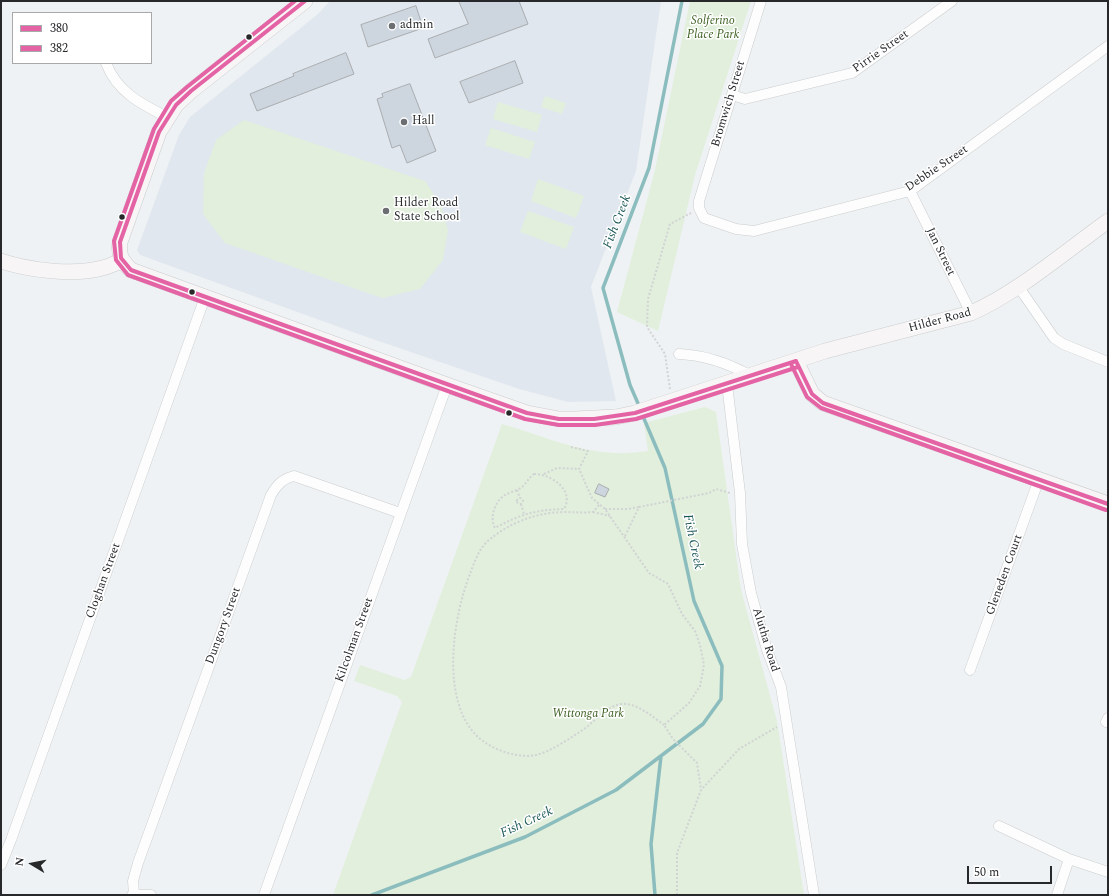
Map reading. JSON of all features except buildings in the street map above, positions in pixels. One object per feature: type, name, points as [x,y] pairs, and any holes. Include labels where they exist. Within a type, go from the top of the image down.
[{"type":"street","points":[[2,264],[60,271],[89,271],[122,261],[119,252],[120,242],[159,132],[167,117],[191,91],[304,1]]},
{"type":"street","name":"Bromwich Street","points":[[699,208],[699,200],[762,1]]},
{"type":"street","name":"Pirrie Street","points":[[732,95],[745,100],[852,73],[952,1]]},
{"type":"street","name":"Debbie Street","points":[[699,208],[704,218],[736,229],[754,231],[910,191],[1108,46]]},
{"type":"street","points":[[106,64],[114,80],[122,90],[132,98],[167,117]]},
{"type":"street","name":"Jan Street","points":[[910,191],[971,313]]},
{"type":"street","name":"Hilder Road","points":[[122,261],[131,270],[527,413],[560,419],[594,419],[635,413],[825,351],[971,313],[992,304],[1108,221]]},
{"type":"street","points":[[1018,286],[1054,338],[1063,344],[1108,362]]},
{"type":"street","name":"Cloghan Street","points":[[1,865],[17,825],[205,297]]},
{"type":"street","points":[[678,354],[694,355],[731,365],[751,376]]},
{"type":"street","points":[[796,361],[812,394],[823,403],[1108,504]]},
{"type":"street","name":"Alutha Road","points":[[727,384],[740,493],[742,544],[751,593],[767,650],[781,687],[814,895]]},
{"type":"street","name":"Kilcolman Street","points":[[264,895],[447,385]]},
{"type":"street","name":"Dungory Street","points":[[133,895],[133,881],[138,863],[271,495],[277,485],[285,478],[294,476],[400,514]]},
{"type":"street","name":"Gleneden Court","points":[[970,670],[1039,479]]},
{"type":"street","points":[[999,826],[1068,859],[1108,872]]},
{"type":"street","points":[[1056,895],[1068,859]]},
{"type":"street","points":[[133,895],[151,895]]},
{"type":"path","points":[[666,404],[665,354],[647,327],[648,299],[670,224],[699,208]]},
{"type":"path","points":[[570,446],[588,451],[579,469]]},
{"type":"path","points":[[544,474],[556,480],[565,493],[566,506],[564,509],[539,510],[524,514],[495,528],[493,515],[500,500],[504,496],[524,486],[530,476],[534,474],[544,474],[557,468],[579,469]]},
{"type":"path","points":[[579,469],[592,498],[605,509],[649,573],[668,584],[682,614],[695,631],[703,653],[703,675],[700,686],[690,703],[664,725]]},
{"type":"path","points":[[605,509],[628,509],[709,493],[716,489],[726,492],[740,493]]},
{"type":"path","points":[[518,490],[520,498],[523,501],[521,504],[524,514]]},
{"type":"path","points":[[593,512],[599,505]]},
{"type":"path","points":[[625,536],[639,507]]},
{"type":"path","points":[[610,516],[593,512],[542,513],[525,518],[507,527],[487,541],[476,559],[463,593],[456,624],[452,653],[459,705],[464,720],[477,736],[491,745],[521,755],[536,755],[584,729],[608,710],[621,704],[632,705],[664,725],[673,739],[697,762],[701,790]]},
{"type":"path","points":[[677,895],[677,853],[701,790],[739,749],[773,729],[787,723]]},
{"type":"shaded area","name":"Hilder Road State School","points":[[330,1],[661,1],[636,171],[591,287],[616,401],[568,402],[519,389],[361,335],[140,255],[137,250],[179,135],[190,117],[318,14]]},
{"type":"green space","name":"Solferino Place Park","points":[[690,1],[751,1],[695,175],[658,331],[617,312],[654,174]]},
{"type":"green space","points":[[545,96],[566,103],[562,114],[541,107]]},
{"type":"green space","points":[[498,102],[542,115],[537,132],[493,119]]},
{"type":"green space","points":[[244,120],[425,181],[441,205],[448,230],[443,260],[420,289],[382,298],[225,243],[203,214],[204,173],[216,140]]},
{"type":"green space","points":[[491,128],[535,142],[529,159],[485,145]]},
{"type":"green space","points":[[538,179],[584,196],[576,218],[531,201]]},
{"type":"green space","points":[[528,211],[574,227],[566,249],[520,232]]},
{"type":"green space","name":"Wittonga Park","points":[[705,407],[716,412],[741,590],[777,721],[804,895],[333,895],[402,702],[397,696],[354,681],[360,665],[404,680],[411,677],[502,424],[572,446],[601,452],[632,453],[648,451],[644,423]]},
{"type":"waterway","name":"Fish Creek","points":[[640,408],[630,385],[603,288],[649,168],[682,1]]},
{"type":"waterway","name":"Fish Creek","points":[[372,895],[525,837],[616,790],[703,724],[721,699],[722,666],[694,601],[665,468],[642,414]]},
{"type":"waterway","points":[[655,895],[651,844],[661,756]]},
{"type":"transit line","name":"382","points":[[295,1],[171,101],[154,129],[114,241],[116,260],[128,275],[525,419],[559,425],[595,425],[636,419],[798,367]]},
{"type":"transit line","name":"380","points":[[305,1],[191,91],[176,105],[159,132],[120,242],[121,258],[131,270],[527,413],[559,419],[594,419],[635,413],[796,361]]},
{"type":"transit line","name":"380","points":[[796,361],[812,394],[823,403],[1108,504]]},
{"type":"transit line","name":"382","points":[[791,364],[807,397],[821,408],[1106,510]]},
{"type":"place","name":"admin","points":[[392,26]]},
{"type":"place","name":"Hall","points":[[404,122]]},
{"type":"place","name":"Hilder Road State School","points":[[386,211]]}]
